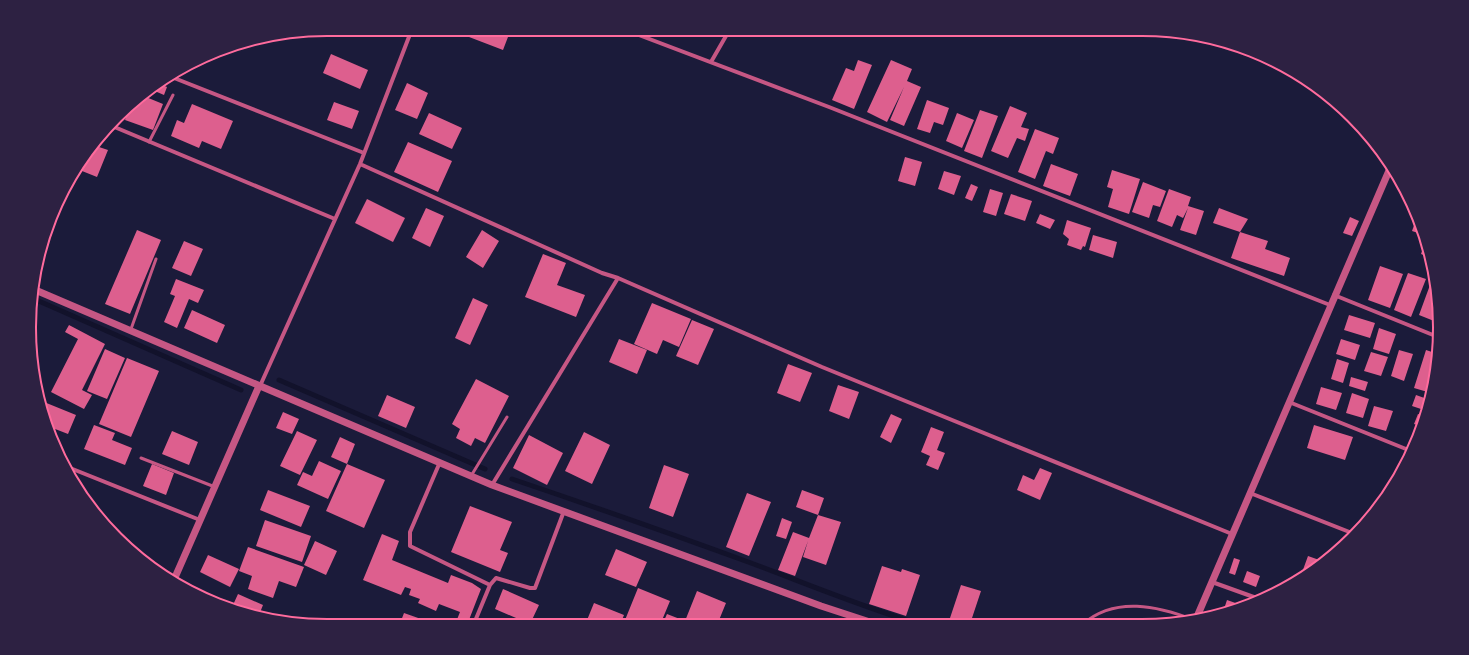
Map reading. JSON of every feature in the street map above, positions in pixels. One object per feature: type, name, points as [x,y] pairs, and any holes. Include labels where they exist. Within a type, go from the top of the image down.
[{"type":"street","points":[[176,576],[259,386],[360,164],[409,36]]},
{"type":"street","points":[[642,36],[829,107],[1330,305]]},
{"type":"street","points":[[711,62],[726,36]]},
{"type":"street","points":[[176,79],[364,153]]},
{"type":"street","points":[[115,127],[335,219]]},
{"type":"street","points":[[360,164],[602,273],[618,278],[829,370],[1232,534]]},
{"type":"street","points":[[1198,613],[1388,173]]},
{"type":"street","points":[[492,485],[618,278]]},
{"type":"street","points":[[38,291],[492,485],[862,619]]},
{"type":"street","points":[[1334,295],[1433,335]]},
{"type":"street","points":[[1288,402],[1407,448]]},
{"type":"street","points":[[440,462],[410,532],[410,546],[490,585]]},
{"type":"street","points":[[73,469],[200,520]]},
{"type":"street","points":[[1250,493],[1350,532]]},
{"type":"street","points":[[476,619],[490,585],[496,578],[533,589],[535,588],[564,512]]},
{"type":"street","points":[[1212,582],[1253,597]]},
{"type":"lane","points":[[149,142],[173,95]]},
{"type":"lane","points":[[130,331],[156,260]]},
{"type":"lane","points":[[471,476],[507,417]]},
{"type":"lane","points":[[141,458],[215,487]]},
{"type":"lane","points":[[1091,619],[1108,609],[1131,605],[1171,611],[1184,616]]},
{"type":"building","points":[[466,36],[508,36],[503,50]]},
{"type":"building","points":[[331,54],[368,70],[360,89],[323,73]]},
{"type":"building","points":[[858,60],[872,65],[854,109],[832,100],[846,68],[854,71]]},
{"type":"building","points":[[891,60],[912,69],[907,81],[921,87],[904,126],[890,120],[904,87],[887,122],[867,112]]},
{"type":"building","points":[[407,83],[428,93],[417,119],[395,110]]},
{"type":"building","points":[[165,86],[167,87],[164,95],[156,92]]},
{"type":"building","points":[[148,98],[163,104],[153,130],[125,120],[126,116]]},
{"type":"building","points":[[927,100],[949,108],[943,125],[934,122],[930,133],[917,129]]},
{"type":"building","points":[[334,102],[359,111],[352,129],[327,120]]},
{"type":"building","points":[[192,104],[233,121],[221,149],[202,141],[199,148],[171,136],[177,120],[184,123]]},
{"type":"building","points":[[1010,106],[1027,113],[1021,127],[1029,129],[1025,141],[1017,138],[1008,158],[991,151]]},
{"type":"building","points":[[980,110],[998,116],[982,158],[964,151]]},
{"type":"building","points":[[429,113],[462,128],[452,149],[419,134]]},
{"type":"building","points":[[957,113],[974,120],[962,148],[946,141]]},
{"type":"building","points":[[1035,129],[1059,138],[1053,154],[1046,151],[1035,179],[1018,172]]},
{"type":"building","points":[[408,142],[452,161],[438,192],[394,172]]},
{"type":"building","points":[[99,147],[108,150],[97,177],[82,171]]},
{"type":"building","points":[[905,157],[922,162],[915,186],[898,181]]},
{"type":"building","points":[[1051,164],[1078,174],[1070,196],[1043,186]]},
{"type":"building","points":[[1112,170],[1140,179],[1129,214],[1108,207],[1113,189],[1107,187]]},
{"type":"building","points":[[944,171],[961,176],[954,195],[938,189]]},
{"type":"building","points":[[1143,182],[1166,191],[1160,207],[1153,205],[1149,218],[1132,212]]},
{"type":"building","points":[[971,184],[978,187],[972,201],[965,198]]},
{"type":"building","points":[[990,189],[1003,193],[996,216],[983,212]]},
{"type":"building","points":[[1169,189],[1191,197],[1188,206],[1204,211],[1196,235],[1180,230],[1188,208],[1183,218],[1177,215],[1172,227],[1157,221]]},
{"type":"building","points":[[1011,194],[1032,201],[1025,221],[1004,214]]},
{"type":"building","points":[[367,199],[405,218],[393,242],[355,223]]},
{"type":"building","points":[[426,208],[444,216],[430,247],[412,238]]},
{"type":"building","points":[[1219,208],[1248,219],[1240,232],[1213,223]]},
{"type":"building","points":[[1040,214],[1055,220],[1050,229],[1036,223]]},
{"type":"building","points":[[1350,217],[1359,221],[1352,236],[1343,233]]},
{"type":"building","points":[[1067,220],[1091,228],[1085,247],[1083,246],[1081,250],[1067,245],[1069,239],[1063,234]]},
{"type":"building","points":[[1414,225],[1418,233],[1412,231]]},
{"type":"building","points":[[137,230],[161,240],[130,314],[105,304]]},
{"type":"building","points":[[482,230],[499,241],[483,268],[466,257]]},
{"type":"building","points":[[1240,232],[1268,241],[1265,249],[1290,258],[1284,276],[1231,258]]},
{"type":"building","points":[[1093,235],[1117,242],[1113,258],[1089,250]]},
{"type":"building","points":[[184,241],[203,249],[191,276],[172,268]]},
{"type":"building","points":[[543,254],[566,263],[557,285],[585,295],[576,317],[525,297]]},
{"type":"building","points":[[1380,266],[1403,274],[1390,308],[1368,300]]},
{"type":"building","points":[[1408,273],[1426,279],[1411,317],[1394,310]]},
{"type":"building","points":[[176,279],[204,290],[198,303],[189,299],[177,328],[164,322],[175,296],[170,294]]},
{"type":"building","points":[[1430,285],[1430,285],[1433,320],[1419,315]]},
{"type":"building","points":[[473,298],[488,305],[470,345],[455,338]]},
{"type":"building","points":[[652,303],[691,319],[679,347],[663,340],[657,354],[634,344]]},
{"type":"building","points":[[192,310],[225,325],[217,343],[184,328]]},
{"type":"building","points":[[1349,315],[1375,323],[1370,338],[1344,330]]},
{"type":"building","points":[[692,320],[714,329],[698,365],[676,356]]},
{"type":"building","points":[[69,325],[105,344],[82,390],[92,395],[84,409],[51,392],[78,339],[65,332]]},
{"type":"building","points":[[1379,328],[1396,334],[1389,354],[1373,349]]},
{"type":"building","points":[[619,339],[647,350],[637,374],[609,362]]},
{"type":"building","points":[[1341,339],[1360,345],[1355,360],[1336,354]]},
{"type":"building","points":[[105,349],[125,358],[107,399],[87,391]]},
{"type":"building","points":[[1399,350],[1413,354],[1404,381],[1391,376]]},
{"type":"building","points":[[1426,350],[1432,352],[1431,366],[1425,391],[1414,388]]},
{"type":"building","points":[[1371,352],[1388,357],[1381,376],[1364,371]]},
{"type":"building","points":[[127,358],[159,371],[131,437],[99,424]]},
{"type":"building","points":[[1337,359],[1349,363],[1343,383],[1331,379]]},
{"type":"building","points":[[788,364],[812,373],[800,402],[777,393]]},
{"type":"building","points":[[1351,377],[1368,382],[1365,391],[1349,386]]},
{"type":"building","points":[[476,379],[509,396],[485,443],[475,438],[471,446],[456,438],[460,429],[452,424]]},
{"type":"building","points":[[838,385],[859,392],[849,419],[829,411]]},
{"type":"building","points":[[1321,387],[1342,393],[1336,410],[1316,404]]},
{"type":"building","points":[[1352,393],[1369,399],[1363,418],[1346,413]]},
{"type":"building","points":[[387,395],[415,407],[406,428],[378,416]]},
{"type":"building","points":[[1416,395],[1424,398],[1421,409],[1412,406]]},
{"type":"building","points":[[46,403],[76,415],[68,434],[54,429]]},
{"type":"building","points":[[1374,406],[1393,411],[1386,431],[1368,426]]},
{"type":"building","points":[[283,412],[299,419],[292,434],[276,428]]},
{"type":"building","points":[[891,414],[902,419],[891,443],[880,437]]},
{"type":"building","points":[[1418,414],[1420,414],[1417,425],[1414,424]]},
{"type":"building","points":[[94,425],[115,433],[112,440],[132,448],[125,465],[84,449]]},
{"type":"building","points":[[1314,425],[1353,437],[1345,460],[1307,448]]},
{"type":"building","points":[[931,427],[944,432],[937,450],[945,453],[938,470],[926,465],[930,456],[921,452]]},
{"type":"building","points":[[172,431],[198,442],[189,465],[162,454]]},
{"type":"building","points":[[297,431],[317,440],[300,475],[280,466]]},
{"type":"building","points":[[584,432],[610,445],[592,484],[565,471]]},
{"type":"building","points":[[529,435],[563,453],[547,485],[513,468]]},
{"type":"building","points":[[340,437],[355,444],[347,464],[331,457]]},
{"type":"building","points":[[319,461],[341,471],[328,499],[297,485],[303,472],[312,476]]},
{"type":"building","points":[[152,464],[174,473],[166,495],[143,486]]},
{"type":"building","points":[[347,464],[385,480],[364,528],[326,511]]},
{"type":"building","points":[[664,465],[689,474],[673,517],[649,508]]},
{"type":"building","points":[[1040,468],[1052,473],[1040,500],[1017,490],[1023,475],[1034,480]]},
{"type":"building","points":[[268,490],[310,506],[301,527],[260,510]]},
{"type":"building","points":[[802,490],[824,498],[818,515],[796,507]]},
{"type":"building","points":[[747,493],[771,502],[749,556],[726,547]]},
{"type":"building","points":[[470,506],[512,522],[500,550],[508,553],[500,572],[451,552]]},
{"type":"building","points":[[818,515],[841,522],[826,565],[803,557],[808,541],[795,576],[778,570],[793,532],[809,538]]},
{"type":"building","points":[[782,518],[792,522],[786,539],[776,536]]},
{"type":"building","points":[[265,520],[311,536],[302,562],[256,546]]},
{"type":"building","points":[[382,534],[399,541],[392,560],[448,583],[451,575],[472,583],[481,589],[469,619],[457,619],[460,612],[439,604],[436,611],[418,603],[420,599],[409,595],[411,589],[405,587],[401,595],[363,580]]},
{"type":"building","points":[[315,541],[337,551],[326,575],[304,565]]},
{"type":"building","points":[[248,547],[304,567],[296,587],[279,581],[273,598],[248,589],[252,576],[239,571]]},
{"type":"building","points":[[616,549],[647,562],[636,587],[605,575]]},
{"type":"building","points":[[208,555],[239,569],[230,587],[200,572]]},
{"type":"building","points":[[1308,556],[1318,560],[1303,570]]},
{"type":"building","points":[[1234,558],[1240,560],[1235,575],[1229,573]]},
{"type":"building","points":[[882,566],[901,572],[902,569],[920,575],[906,616],[869,604]]},
{"type":"building","points":[[1247,571],[1260,576],[1256,587],[1243,582]]},
{"type":"building","points":[[961,585],[981,591],[972,619],[950,619]]},
{"type":"building","points":[[638,588],[670,601],[662,619],[625,619]]},
{"type":"building","points":[[503,589],[539,605],[532,619],[518,619],[495,609]]},
{"type":"building","points":[[697,591],[726,603],[719,619],[686,619]]},
{"type":"building","points":[[238,594],[263,605],[261,611],[234,604]]},
{"type":"building","points":[[1227,600],[1237,603],[1235,604],[1225,607]]},
{"type":"building","points":[[594,603],[624,615],[622,619],[587,619]]},
{"type":"building","points":[[404,613],[421,619],[402,619]]},
{"type":"building","points":[[667,614],[680,619],[665,619]]},
{"type":"waterway","points":[[37,300],[241,390]]},
{"type":"waterway","points":[[279,380],[485,469]]},
{"type":"waterway","points":[[512,479],[662,531],[856,603],[904,619]]}]
